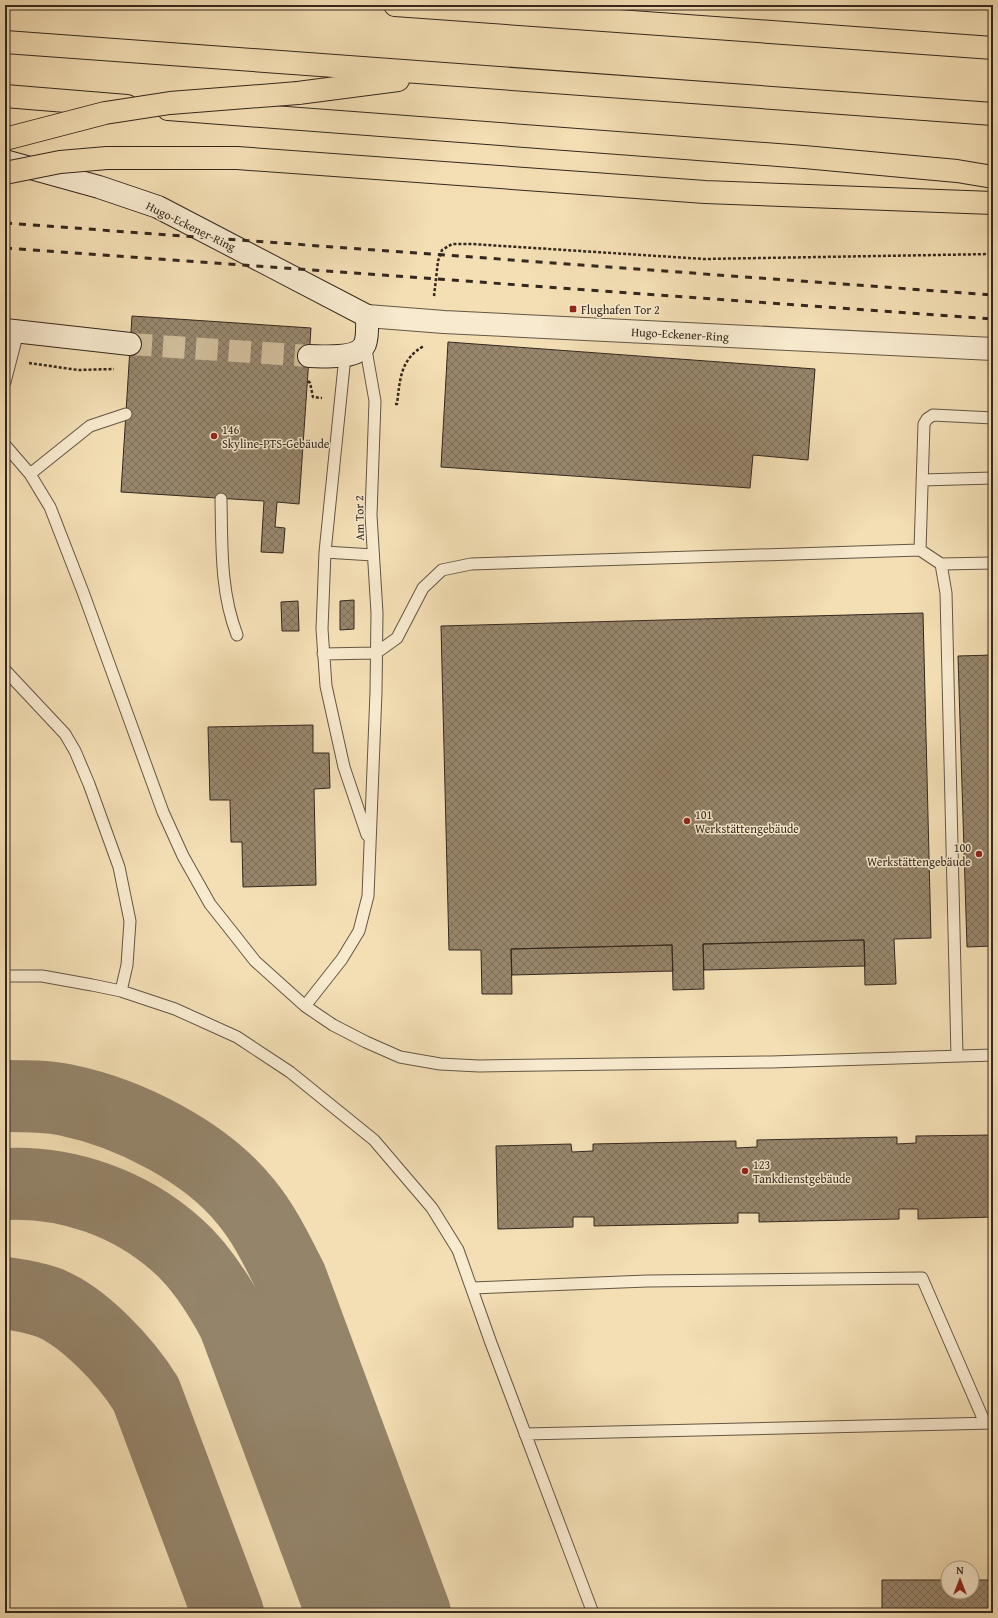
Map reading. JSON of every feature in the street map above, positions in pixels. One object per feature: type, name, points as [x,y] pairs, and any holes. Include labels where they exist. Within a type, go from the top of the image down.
[{"type":"highway","points":[[395,5],[993,48]]},
{"type":"highway","points":[[5,42],[993,114]]},
{"type":"highway","points":[[5,139],[105,113],[156,105],[220,98],[298,93],[445,74]]},
{"type":"highway","points":[[5,96],[367,126],[804,157],[993,177]]},
{"type":"highway","points":[[5,173],[60,162],[107,158],[237,158],[705,192],[993,203]]},
{"type":"street","name":"Hugo-Eckener-Ring","points":[[5,161],[99,187],[158,207],[367,316],[444,322],[993,349]]},
{"type":"street","points":[[309,356],[345,356],[360,350],[365,344],[367,316]]},
{"type":"street","points":[[11,331],[130,344]]},
{"type":"lane","points":[[5,382],[10,360],[11,331]]},
{"type":"lane","name":"Am Tor 2","points":[[305,1006],[342,959],[359,931],[368,896],[376,692],[376,613],[370,515],[375,401],[365,344]]},
{"type":"lane","points":[[345,356],[325,552],[322,609],[323,654],[326,686],[344,767],[369,841]]},
{"type":"lane","points":[[30,474],[90,426],[126,414]]},
{"type":"lane","points":[[920,550],[924,424],[927,418],[933,415],[993,418]]},
{"type":"lane","points":[[5,445],[30,474],[50,507],[83,592],[163,812],[183,856],[210,904],[255,961],[305,1006],[333,1025],[400,1057],[440,1064],[479,1066],[771,1062],[993,1055]]},
{"type":"lane","points":[[922,480],[993,478]]},
{"type":"lane","points":[[222,499],[222,561],[225,598],[237,635]]},
{"type":"lane","points":[[323,654],[376,654],[397,638],[423,588],[442,570],[471,564],[920,550],[941,564],[993,563]]},
{"type":"lane","points":[[325,552],[373,555]]},
{"type":"lane","points":[[941,564],[946,593],[957,1056]]},
{"type":"lane","points":[[5,670],[42,708],[68,739],[89,784],[119,867],[130,921],[128,965],[121,991]]},
{"type":"lane","points":[[5,976],[42,976],[121,991],[175,1009],[237,1037],[290,1072],[374,1140],[432,1208],[458,1250],[525,1434],[593,1613]]},
{"type":"lane","points":[[472,1288],[647,1282],[922,1278],[989,1423],[525,1434]]},
{"type":"path","points":[[434,299],[438,261],[442,250],[452,244],[704,259],[993,254]]},
{"type":"path","points":[[10,360],[78,370],[122,369]]},
{"type":"building","name":"146 Skyline-PTS-Gebäude","points":[[132,316],[311,328],[299,504],[277,502],[275,527],[285,528],[283,553],[261,552],[264,501],[121,492]]},
{"type":"building","points":[[448,342],[815,369],[808,460],[753,455],[750,488],[441,467]]},
{"type":"building","points":[[354,600],[354,629],[340,630],[340,601]]},
{"type":"building","points":[[298,601],[299,631],[282,631],[281,602]]},
{"type":"building","name":"101 Werkstättengebäude","points":[[923,613],[931,938],[894,939],[896,984],[865,985],[864,940],[703,944],[704,989],[673,990],[672,945],[511,949],[512,994],[482,994],[481,950],[449,950],[441,626]]},
{"type":"building","name":"100 Werkstättengebäude","points":[[993,655],[993,946],[967,947],[958,656]]},
{"type":"building","points":[[313,725],[313,753],[329,753],[330,788],[314,789],[316,885],[243,887],[242,842],[231,842],[230,800],[210,800],[208,727]]},
{"type":"building","points":[[864,940],[865,966],[704,970],[703,944]]},
{"type":"building","points":[[672,945],[673,971],[512,975],[511,949]]},
{"type":"building","name":"123 Tankdienstgebäude","points":[[993,1135],[993,1217],[918,1219],[918,1209],[899,1209],[899,1219],[759,1222],[759,1213],[738,1213],[738,1223],[594,1226],[594,1217],[573,1217],[573,1227],[498,1229],[496,1146],[571,1144],[572,1152],[593,1151],[593,1144],[736,1141],[736,1148],[757,1147],[757,1140],[897,1137],[897,1144],[916,1143],[916,1136]]},
{"type":"building","points":[[882,1580],[940,1580],[940,1600],[980,1600],[980,1580],[991,1580],[991,1613],[882,1613]]},
{"type":"taxiway","points":[[5,1096],[28,1096],[66,1100],[115,1114],[164,1137],[188,1151],[209,1166],[246,1202],[265,1229],[291,1278],[415,1613]]},
{"type":"taxiway","points":[[5,1184],[51,1186],[74,1191],[118,1206],[159,1230],[186,1253],[202,1272],[216,1292],[234,1323],[342,1613]]},
{"type":"taxiway","points":[[5,1293],[31,1297],[47,1302],[61,1308],[75,1317],[89,1328],[115,1354],[137,1381],[146,1394],[228,1613]]},
{"type":"tunnel","points":[[130,344],[309,356]]},
{"type":"railway","points":[[5,223],[993,295]]},
{"type":"railway","points":[[5,248],[993,319]]},
{"type":"place","name":"Flughafen Tor 2","points":[[573,309]]},
{"type":"place","name":"146 Skyline-PTS-Gebäude","points":[[214,436]]},
{"type":"place","name":"101 Werkstättengebäude","points":[[687,821]]},
{"type":"place","name":"100 Werkstättengebäude","points":[[979,854]]},
{"type":"place","name":"123 Tankdienstgebäude","points":[[745,1171]]}]
